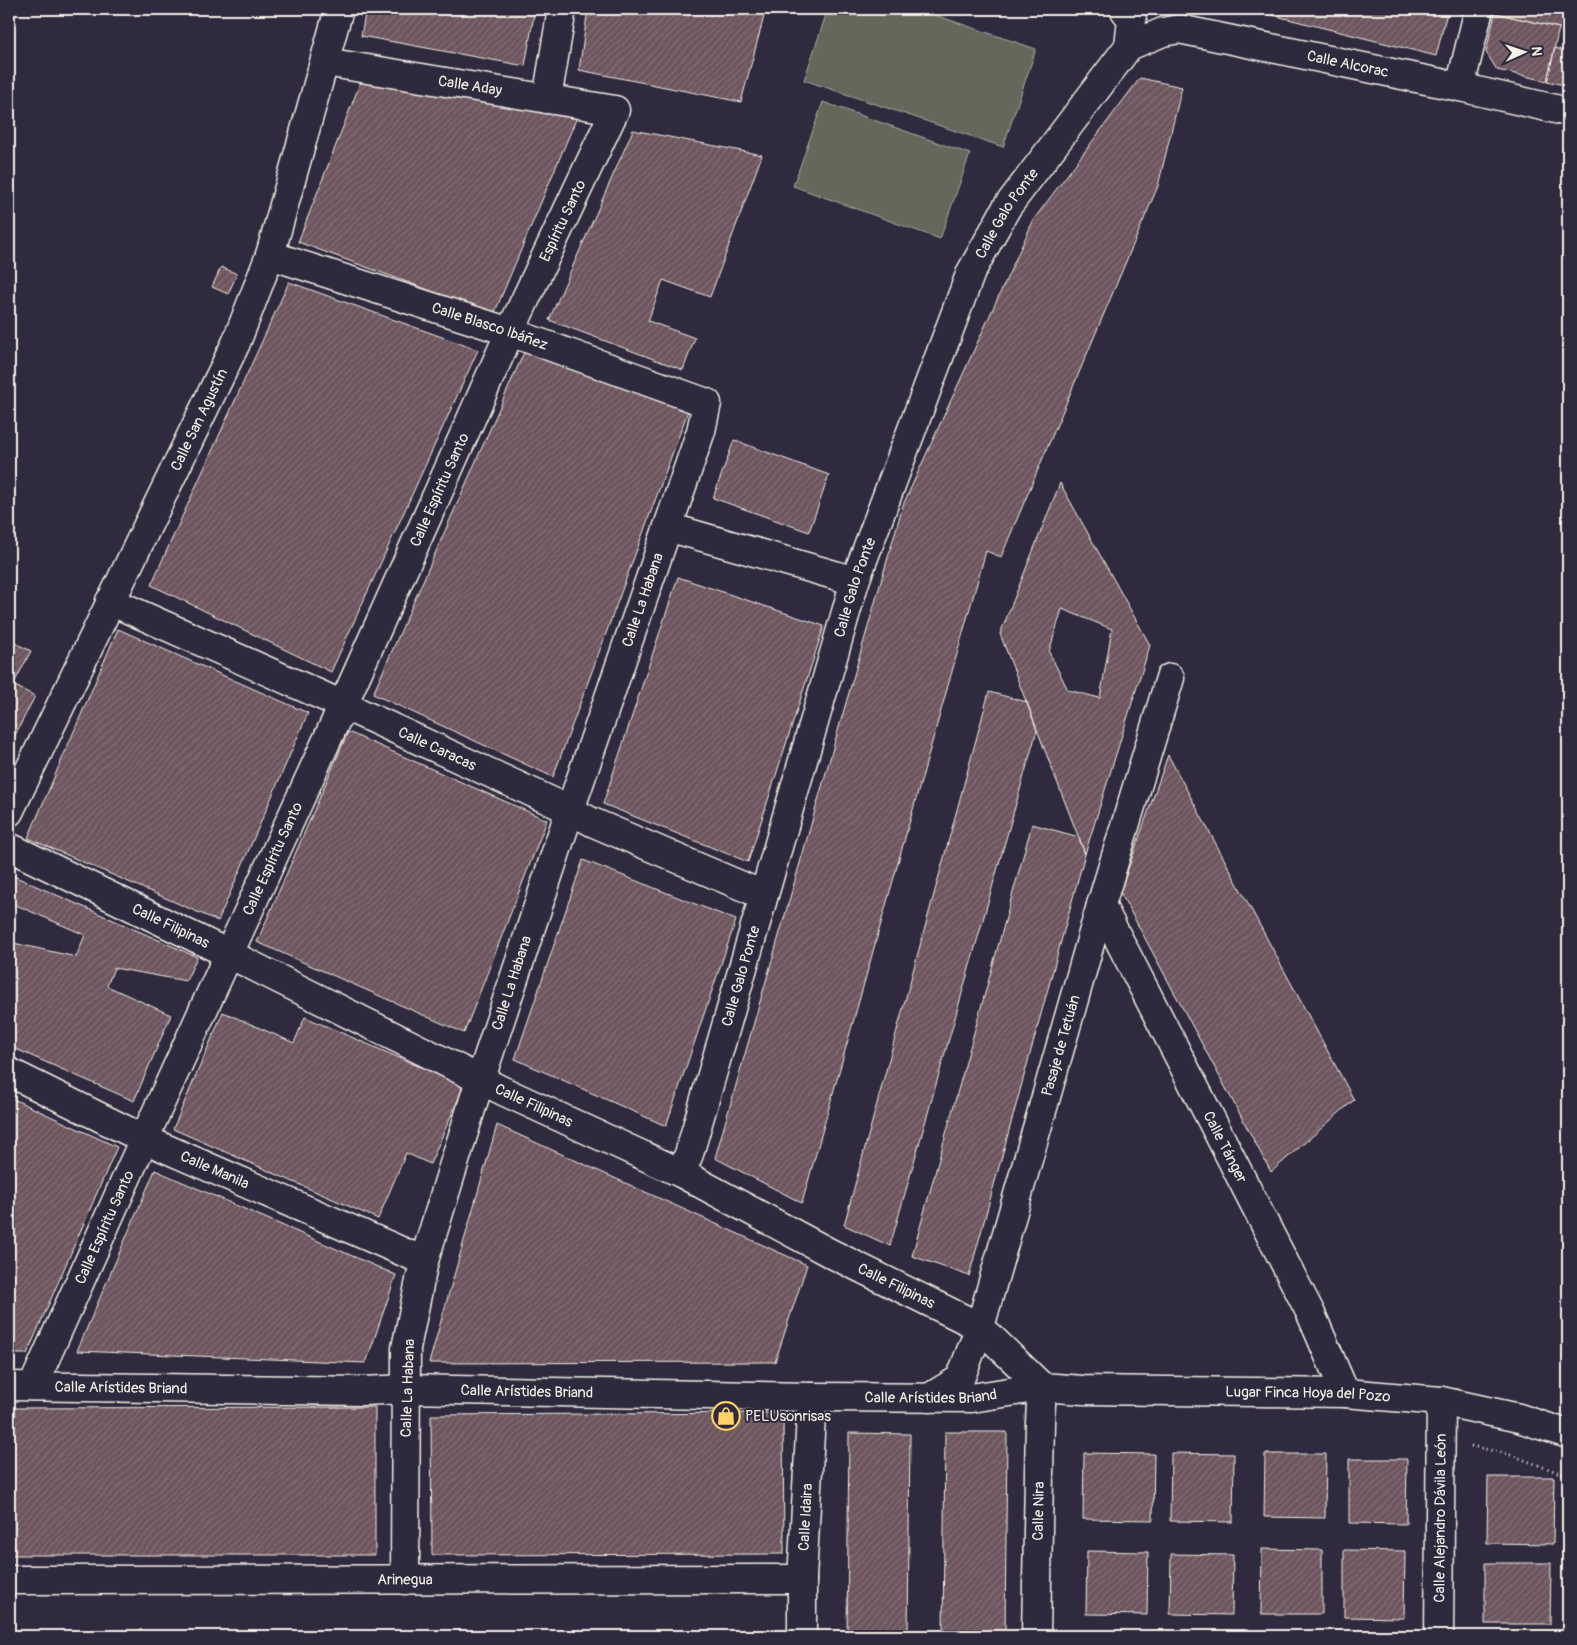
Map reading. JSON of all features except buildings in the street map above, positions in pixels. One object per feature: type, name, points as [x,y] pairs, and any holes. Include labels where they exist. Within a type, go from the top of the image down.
[{"type":"street","name":"Calle San Agustín","points":[[9,812],[236,343],[270,255],[339,9]]},
{"type":"street","points":[[547,99],[562,9]]},
{"type":"street","points":[[1124,9],[1132,20],[1130,46]]},
{"type":"street","points":[[1460,86],[1479,9]]},
{"type":"street","name":"Calle Alcorac","points":[[1130,46],[1163,32],[1172,19],[1568,112]]},
{"type":"street","name":"Calle Galo Ponte","points":[[682,1173],[855,581],[971,272],[1007,208],[1130,46]]},
{"type":"street","name":"Calle Aday","points":[[325,62],[615,110]]},
{"type":"street","name":"Espíritu Santo","points":[[510,332],[615,110]]},
{"type":"street","name":"Calle Blasco Ibáñez","points":[[270,255],[510,332],[707,403]]},
{"type":"street","name":"Calle Espíritu Santo","points":[[21,1386],[144,1139],[343,705],[510,332]]},
{"type":"street","name":"Calle La Habana","points":[[405,1580],[406,1348],[424,1261],[480,1079],[570,810],[701,431],[707,403]]},
{"type":"street","points":[[668,527],[855,581]]},
{"type":"street","name":"Calle Caracas","points":[[110,601],[343,705],[570,810],[592,822],[763,895]]},
{"type":"street","name":"Pasaje de Tetuán","points":[[930,1398],[960,1379],[980,1327],[1101,905],[1170,678]]},
{"type":"street","name":"Calle Filipinas","points":[[9,847],[229,954],[503,1092],[682,1173],[830,1253],[980,1327],[1042,1387]]},
{"type":"street","name":"Calle Tánger","points":[[1101,905],[1311,1314],[1345,1393]]},
{"type":"street","name":"Calle Manila","points":[[9,1072],[144,1139],[424,1261]]},
{"type":"street","name":"Calle Arístides Briand","points":[[21,1386],[363,1391],[406,1388],[812,1398],[971,1398],[1042,1387]]},
{"type":"street","name":"Lugar Finca Hoya del Pozo","points":[[1042,1387],[1084,1390],[1345,1393],[1441,1401],[1519,1418],[1568,1434]]},
{"type":"street","name":"Calle Nira","points":[[1036,1636],[1042,1387]]},
{"type":"street","name":"Calle Idaira","points":[[802,1636],[802,1579],[812,1398]]},
{"type":"street","name":"Calle Alejandro Dávila León","points":[[1439,1636],[1441,1401]]},
{"type":"street","name":"Arinegua","points":[[9,1580],[802,1579]]},
{"type":"path","points":[[1441,1446],[1471,1446],[1508,1454],[1568,1476]]},
{"type":"green space","points":[[828,9],[917,9],[1036,49],[1003,147],[804,80]]},
{"type":"green space","points":[[823,102],[970,154],[940,239],[793,186]]},
{"type":"place","name":"PELUsonrisas","points":[[726,1416]]}]
